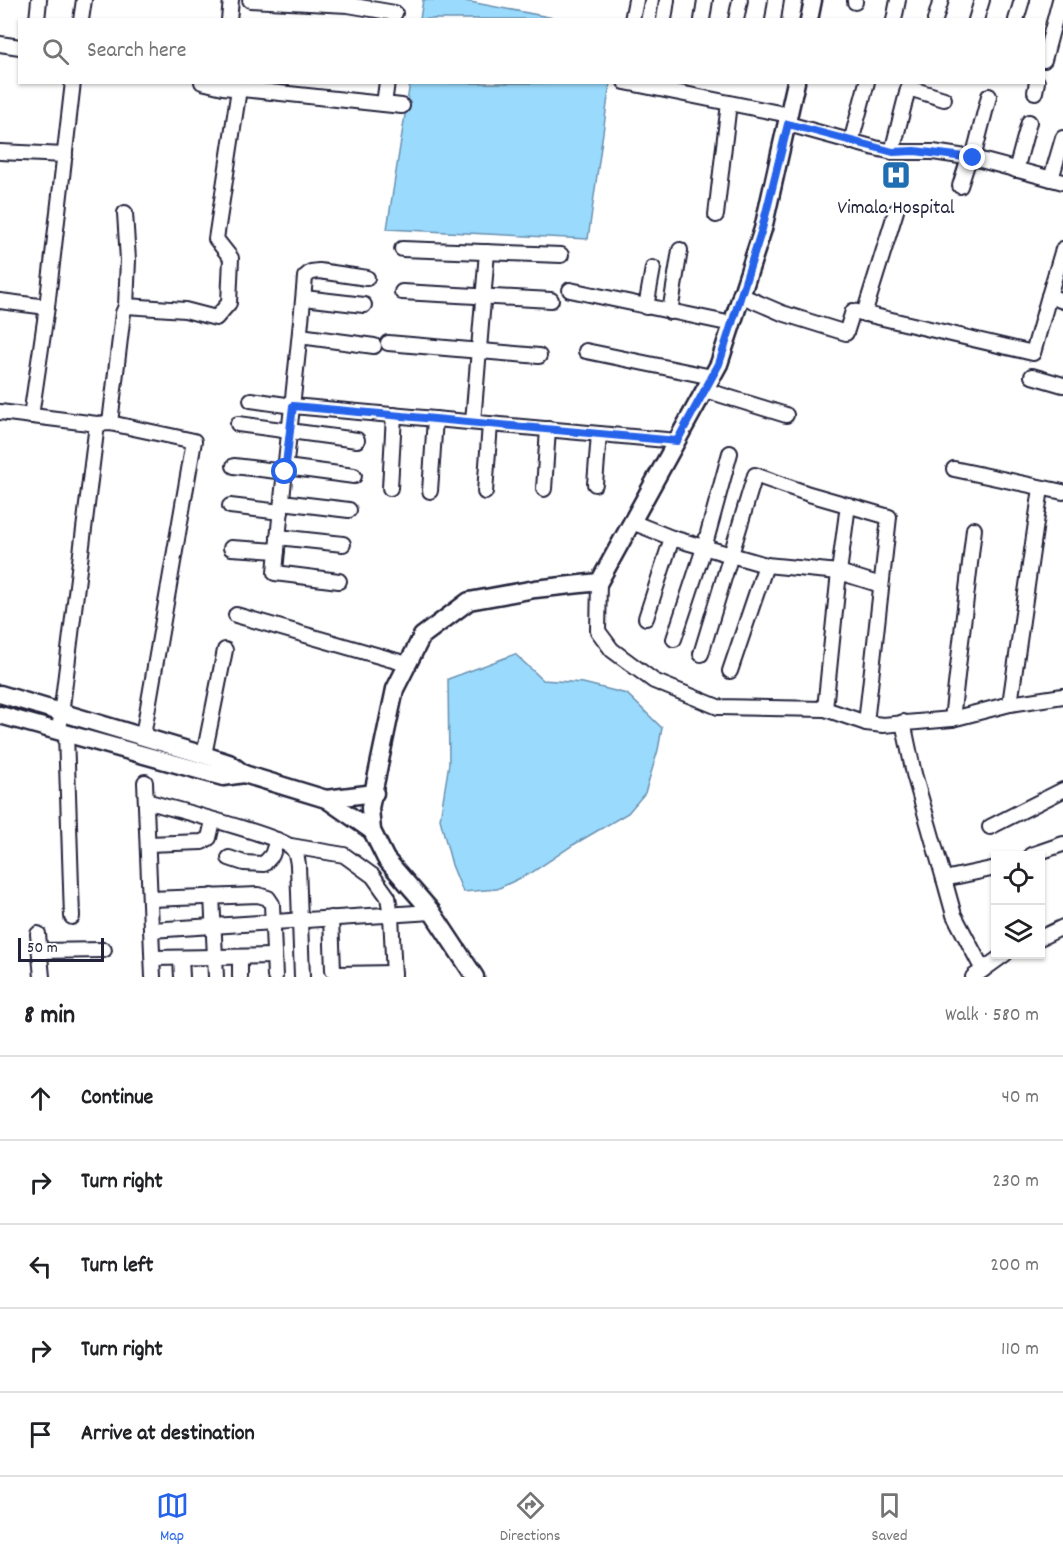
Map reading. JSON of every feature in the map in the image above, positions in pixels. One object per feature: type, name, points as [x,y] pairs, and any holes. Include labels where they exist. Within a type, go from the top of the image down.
[{"type":"street","points":[[37,18],[39,0]]},
{"type":"street","points":[[81,18],[84,0]]},
{"type":"street","points":[[229,18],[231,0]]},
{"type":"street","points":[[250,0],[348,5],[395,11]]},
{"type":"street","points":[[632,18],[636,0]]},
{"type":"street","points":[[664,18],[667,0]]},
{"type":"street","points":[[702,18],[705,0]]},
{"type":"street","points":[[736,18],[740,0]]},
{"type":"street","points":[[772,18],[776,0]]},
{"type":"street","points":[[809,18],[813,0]]},
{"type":"street","points":[[894,18],[898,0]]},
{"type":"street","points":[[936,18],[940,0]]},
{"type":"street","points":[[977,18],[982,0]]},
{"type":"street","points":[[1017,18],[1022,0]]},
{"type":"street","points":[[1045,56],[1060,0]]},
{"type":"street","points":[[0,44],[18,47]]},
{"type":"street","points":[[31,416],[47,307],[73,84]]},
{"type":"street","points":[[384,104],[387,84]]},
{"type":"street","points":[[635,84],[729,103],[789,120],[851,142],[892,152],[915,151],[971,158],[1057,180],[1063,138]]},
{"type":"street","points":[[796,84],[762,229],[719,364],[599,582],[598,631],[612,650],[654,681],[718,707],[825,710],[866,723],[883,725],[952,719],[1010,704],[1063,696]]},
{"type":"street","points":[[851,142],[866,84]]},
{"type":"street","points":[[223,85],[239,89],[402,106]]},
{"type":"street","points":[[892,152],[908,89],[912,88],[944,99]]},
{"type":"street","points":[[126,306],[185,310],[216,318],[229,303],[231,258],[216,239],[239,89]]},
{"type":"street","points":[[960,186],[971,158],[989,96]]},
{"type":"street","points":[[716,215],[729,103]]},
{"type":"street","points":[[1016,170],[1029,122]]},
{"type":"street","points":[[0,152],[65,155]]},
{"type":"street","points":[[864,314],[896,211]]},
{"type":"street","points":[[72,917],[62,711],[104,423],[126,306],[128,260],[125,213]]},
{"type":"street","points":[[402,249],[561,255]]},
{"type":"street","points":[[740,295],[782,313],[846,333],[853,311],[1033,353],[1063,249]]},
{"type":"street","points":[[670,312],[680,250]]},
{"type":"street","points":[[473,422],[487,252]]},
{"type":"street","points":[[646,307],[653,268]]},
{"type":"street","points":[[339,581],[275,573],[278,537],[305,277],[311,272],[319,271],[367,278]]},
{"type":"street","points":[[570,290],[732,324]]},
{"type":"street","points":[[402,292],[551,300]]},
{"type":"street","points":[[1049,296],[1063,301]]},
{"type":"street","points":[[304,297],[364,305]]},
{"type":"street","points":[[0,301],[47,307]]},
{"type":"street","points":[[300,336],[381,345],[539,356]]},
{"type":"street","points":[[586,351],[708,384],[786,415]]},
{"type":"street","points":[[1032,376],[1063,385]]},
{"type":"street","points":[[250,400],[293,406],[677,441]]},
{"type":"street","points":[[0,412],[104,423],[194,441],[143,736]]},
{"type":"street","points":[[390,488],[394,415]]},
{"type":"street","points":[[430,491],[435,419]]},
{"type":"street","points":[[238,424],[357,440]]},
{"type":"street","points":[[485,492],[490,424]]},
{"type":"street","points":[[544,489],[548,429]]},
{"type":"street","points":[[595,484],[599,434]]},
{"type":"street","points":[[674,639],[704,548],[730,453]]},
{"type":"street","points":[[234,466],[354,476]]},
{"type":"street","points":[[954,469],[1063,492]]},
{"type":"street","points":[[701,654],[755,475],[809,495],[889,517],[866,723]]},
{"type":"street","points":[[1010,704],[1041,488]]},
{"type":"street","points":[[825,710],[848,505]]},
{"type":"street","points":[[230,506],[349,510]]},
{"type":"street","points":[[632,522],[672,538],[766,565],[839,572],[881,585]]},
{"type":"street","points":[[952,719],[974,529]]},
{"type":"street","points":[[278,537],[343,544]]},
{"type":"street","points":[[646,618],[672,538]]},
{"type":"street","points":[[231,548],[277,551]]},
{"type":"street","points":[[730,671],[766,565]]},
{"type":"street","points":[[475,977],[432,912],[386,859],[372,831],[370,808],[375,793],[395,689],[422,636],[469,601],[535,589],[599,582]]},
{"type":"street","points":[[236,615],[408,664]]},
{"type":"street","points":[[204,755],[225,650]]},
{"type":"street","points":[[0,694],[229,763],[244,774],[326,799],[372,831]]},
{"type":"street","points":[[0,715],[223,777],[244,774]]},
{"type":"street","points":[[903,722],[914,774],[954,915],[978,973],[998,959]]},
{"type":"street","points":[[145,782],[153,977]]},
{"type":"street","points":[[990,826],[1063,790]]},
{"type":"street","points":[[326,799],[375,793]]},
{"type":"street","points":[[146,801],[291,846],[344,855],[373,876],[388,897],[394,975],[337,974],[333,970],[331,918]]},
{"type":"street","points":[[148,844],[202,842],[209,838],[213,820]]},
{"type":"street","points":[[230,858],[244,863],[264,864],[272,855],[277,840]]},
{"type":"street","points":[[1043,851],[1063,844]]},
{"type":"street","points":[[291,846],[297,855],[298,865],[302,977]]},
{"type":"street","points":[[944,879],[991,869]]},
{"type":"street","points":[[150,899],[258,895],[268,898],[272,904],[275,977]]},
{"type":"street","points":[[212,896],[216,977]]},
{"type":"street","points":[[151,930],[432,912]]},
{"type":"street","points":[[1045,936],[1063,927]]},
{"type":"street","points":[[38,933],[42,977]]},
{"type":"street","points":[[40,951],[104,950]]},
{"type":"street","points":[[153,958],[274,956]]},
{"type":"street","points":[[240,957],[240,977]]},
{"type":"street","points":[[182,958],[182,977]]},
{"type":"water","points":[[423,0],[460,0],[554,18],[420,18]]},
{"type":"water","points":[[410,84],[610,84],[588,239],[387,229]]},
{"type":"water","points":[[515,654],[543,680],[583,683],[627,694],[662,728],[658,750],[645,793],[628,813],[531,873],[497,889],[463,892],[452,865],[440,819],[449,763],[448,679]]},
{"type":"place","name":"Vimala Hospital","points":[[896,175]]},
{"type":"route","points":[[285,472],[293,406],[677,441],[719,364],[762,229],[788,124],[893,152],[933,152],[973,158]]}]
